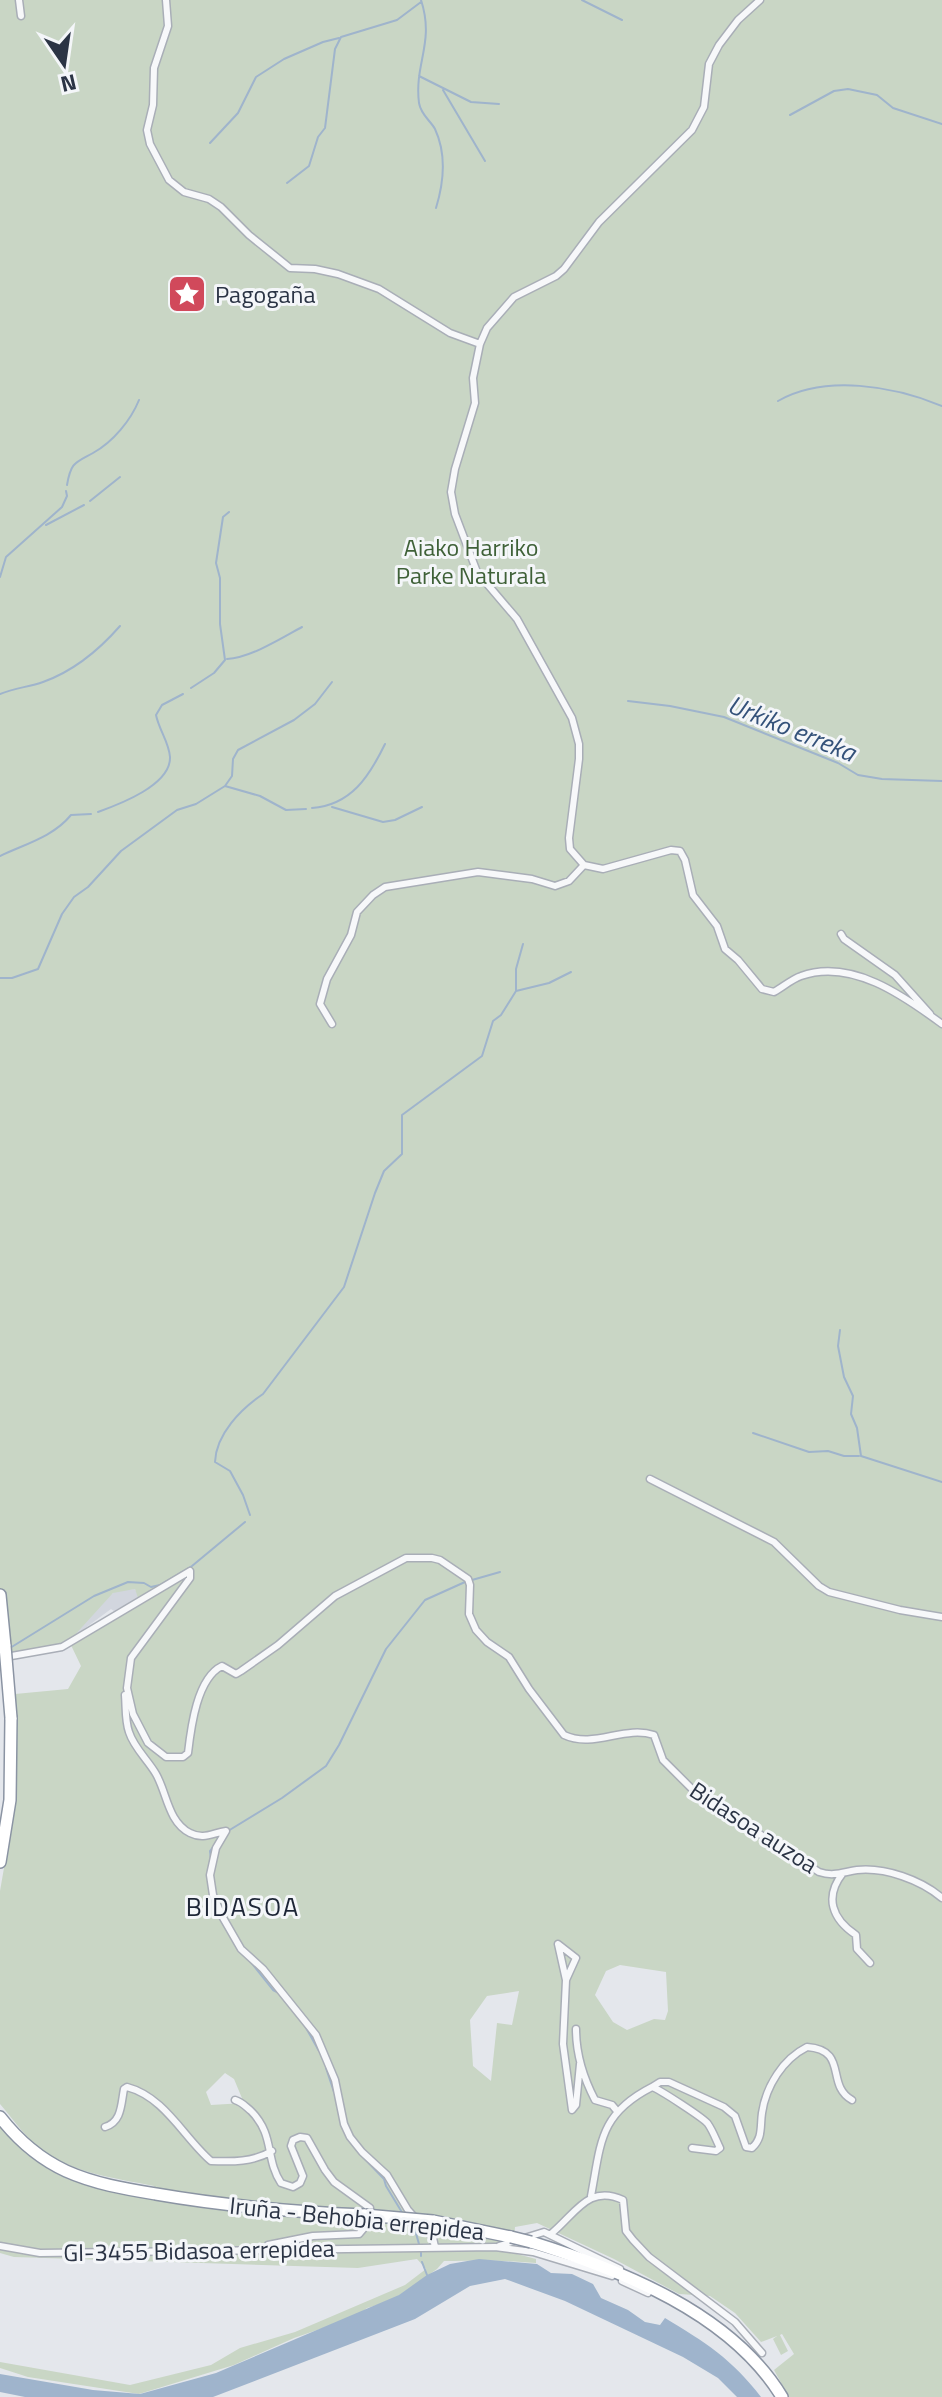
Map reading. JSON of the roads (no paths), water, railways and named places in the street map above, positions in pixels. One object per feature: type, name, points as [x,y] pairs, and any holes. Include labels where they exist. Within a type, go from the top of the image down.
[{"type":"highway","points":[[0,1595],[11,1718],[11,1787],[0,1862]]},
{"type":"highway","name":"Iruña - Behobia errepidea","points":[[0,2117],[29,2148],[68,2172],[105,2184],[206,2201],[433,2221],[520,2239],[582,2260],[663,2296],[708,2321],[760,2365],[782,2397]]},
{"type":"street","points":[[19,0],[21,16]]},
{"type":"street","points":[[166,0],[168,26],[154,68],[153,105],[147,130],[150,144],[169,180],[184,192],[209,199],[221,207],[249,235],[290,268],[338,274],[379,289],[450,333],[480,344]]},
{"type":"street","points":[[760,0],[738,20],[709,64],[704,107],[692,130],[599,222],[564,269],[549,280],[526,289],[504,305],[487,328],[480,344],[473,378],[475,403],[451,492],[455,514],[477,572],[517,619],[572,718],[579,744],[579,759],[569,844],[577,859],[584,865],[603,869],[671,850],[680,851],[693,895],[717,926],[725,949],[762,989],[774,992],[800,976],[846,973],[876,983],[942,1024]]},
{"type":"street","points":[[332,1024],[320,1004],[327,979],[351,935],[357,912],[385,887],[478,872],[532,879],[555,886],[569,881],[584,865]]},
{"type":"street","points":[[841,934],[895,975],[932,1017]]},
{"type":"street","points":[[650,1479],[774,1542],[829,1592],[942,1617]]},
{"type":"street","name":"Bidasoa auzoa","points":[[127,1688],[133,1714],[148,1743],[166,1757],[183,1757],[188,1753],[200,1693],[213,1670],[222,1666],[236,1674],[278,1645],[335,1596],[406,1558],[440,1560],[468,1579],[469,1614],[476,1630],[516,1665],[529,1689],[564,1735],[589,1740],[629,1732],[654,1735],[663,1760],[697,1794],[819,1872],[829,1875],[860,1869],[878,1870],[910,1879],[942,1898]]},
{"type":"street","points":[[0,1658],[62,1647],[190,1571],[190,1578],[131,1658],[127,1730],[159,1779],[178,1823],[187,1832],[199,1836],[209,1837],[226,1831],[216,1848],[210,1875],[213,1895],[222,1916],[241,1949],[263,1969],[316,2035],[335,2080],[344,2124],[350,2137],[387,2175],[408,2210],[433,2238],[435,2247]]},
{"type":"street","name":"Bidasoa auzoa","points":[[843,1873],[831,1896],[832,1905],[843,1925],[856,1935],[857,1949],[870,1963]]},
{"type":"street","points":[[566,1980],[576,1958],[558,1944],[566,1980],[563,2054],[569,2073],[569,2104],[572,2110],[576,2105],[580,2064],[576,2029]]},
{"type":"street","points":[[552,2233],[591,2196],[606,2126],[617,2111],[660,2082],[669,2082],[724,2107],[735,2116],[746,2147],[752,2148],[761,2135],[764,2102],[773,2081],[779,2070],[807,2047],[817,2048],[831,2058],[836,2065],[836,2082],[845,2096],[852,2100]]},
{"type":"street","points":[[580,2064],[595,2100],[612,2105],[617,2111]]},
{"type":"street","points":[[105,2127],[118,2118],[127,2087],[160,2106],[211,2161],[244,2161],[272,2151]]},
{"type":"street","points":[[652,2087],[706,2121],[720,2148],[716,2151],[692,2148]]},
{"type":"street","points":[[235,2100],[242,2102],[262,2122],[272,2151],[275,2174],[281,2183],[293,2187],[300,2183],[303,2176],[291,2146],[293,2140],[307,2138],[334,2182],[370,2208],[370,2221],[359,2234],[313,2236],[268,2245],[267,2249]]},
{"type":"street","points":[[591,2196],[604,2194],[623,2200],[626,2231],[633,2240],[649,2257],[735,2322],[762,2353]]},
{"type":"street","points":[[495,2247],[539,2232],[552,2233],[624,2270],[663,2296]]},
{"type":"street","points":[[519,2249],[520,2239]]},
{"type":"street","name":"GI-3455 Bidasoa errepidea","points":[[0,2246],[40,2253],[495,2247]]},
{"type":"street","points":[[495,2247],[519,2249],[606,2274],[650,2294],[663,2296]]},
{"type":"water","points":[[479,2259],[537,2264],[551,2273],[572,2274],[593,2284],[601,2298],[645,2322],[660,2325],[665,2318],[717,2352],[761,2397],[737,2397],[718,2378],[683,2357],[565,2301],[505,2279],[470,2286],[415,2319],[213,2397],[25,2397],[0,2392],[0,2374],[93,2390],[140,2394],[216,2373],[399,2295],[427,2275],[450,2264]]},
{"type":"waterway","points":[[421,0],[426,29],[419,76],[419,103],[435,129],[443,159],[436,208]]},
{"type":"waterway","points":[[582,0],[622,20]]},
{"type":"waterway","points":[[287,183],[309,166],[318,137],[325,128],[335,49],[341,37],[397,20],[421,2]]},
{"type":"waterway","points":[[210,143],[238,113],[256,77],[284,59],[339,38]]},
{"type":"waterway","points":[[419,76],[471,102],[499,104]]},
{"type":"waterway","points":[[790,115],[834,91],[848,89],[877,95],[893,108],[942,124]]},
{"type":"waterway","points":[[443,90],[485,161]]},
{"type":"waterway","points":[[778,401],[797,393],[838,385],[903,393],[942,406]]},
{"type":"waterway","points":[[67,485],[75,464],[114,437],[139,400]]},
{"type":"waterway","points":[[90,501],[120,477]]},
{"type":"waterway","points":[[0,577],[6,557],[62,507],[66,491]]},
{"type":"waterway","points":[[46,525],[84,505]]},
{"type":"waterway","points":[[191,688],[214,673],[225,660],[220,624],[220,578],[216,563],[223,517],[229,512]]},
{"type":"waterway","points":[[0,694],[43,682],[65,672],[95,651],[120,626]]},
{"type":"waterway","points":[[227,659],[256,651],[302,627]]},
{"type":"waterway","points":[[0,978],[12,978],[38,969],[62,914],[74,897],[88,887],[121,851],[177,810],[196,804],[225,786],[232,776],[233,759],[238,750],[294,720],[315,704],[332,682]]},
{"type":"waterway","points":[[98,812],[143,792],[162,776],[170,757],[156,715],[162,705],[183,694]]},
{"type":"waterway","name":"Urkiko erreka","points":[[628,701],[724,717],[838,763],[858,775],[942,781]]},
{"type":"waterway","points":[[312,808],[326,806],[348,795],[365,778],[385,744]]},
{"type":"waterway","points":[[225,786],[260,796],[286,810],[306,809]]},
{"type":"waterway","points":[[332,807],[383,822],[395,820],[422,807]]},
{"type":"waterway","points":[[0,856],[47,834],[71,815],[91,814]]},
{"type":"waterway","points":[[516,990],[516,969],[523,944]]},
{"type":"waterway","points":[[250,1515],[230,1471],[215,1462],[216,1452],[225,1432],[238,1415],[263,1394],[344,1287],[384,1171],[402,1154],[402,1115],[482,1056],[493,1021],[501,1015],[516,991],[549,983],[571,972]]},
{"type":"waterway","points":[[840,1330],[838,1346],[844,1377],[853,1396],[851,1414],[857,1428],[861,1456],[942,1482]]},
{"type":"waterway","points":[[753,1433],[809,1452],[828,1451],[859,1456]]},
{"type":"waterway","points":[[10,1648],[94,1596],[128,1582],[144,1583],[151,1587],[160,1585],[192,1566],[245,1522]]},
{"type":"waterway","points":[[472,1580],[500,1572]]},
{"type":"waterway","points":[[228,1831],[326,1766],[386,1649],[425,1600],[465,1582]]},
{"type":"waterway","points":[[211,1860],[213,1847]]},
{"type":"waterway","points":[[250,1961],[273,1990],[281,1994]]},
{"type":"waterway","points":[[305,2026],[319,2051]]},
{"type":"waterway","points":[[326,2068],[334,2092]]},
{"type":"waterway","points":[[343,2129],[354,2147]]},
{"type":"waterway","points":[[361,2155],[384,2179],[403,2214]]},
{"type":"waterway","points":[[407,2224],[415,2230],[419,2244]]},
{"type":"waterway","points":[[422,2262],[427,2275]]},
{"type":"place","name":"Pagogaña","points":[[187,294]]},
{"type":"district","name":"BIDASOA","points":[[243,1906]]},
{"type":"park label","name":"Aiako Harriko Parke Naturala","points":[[471,561]]}]
